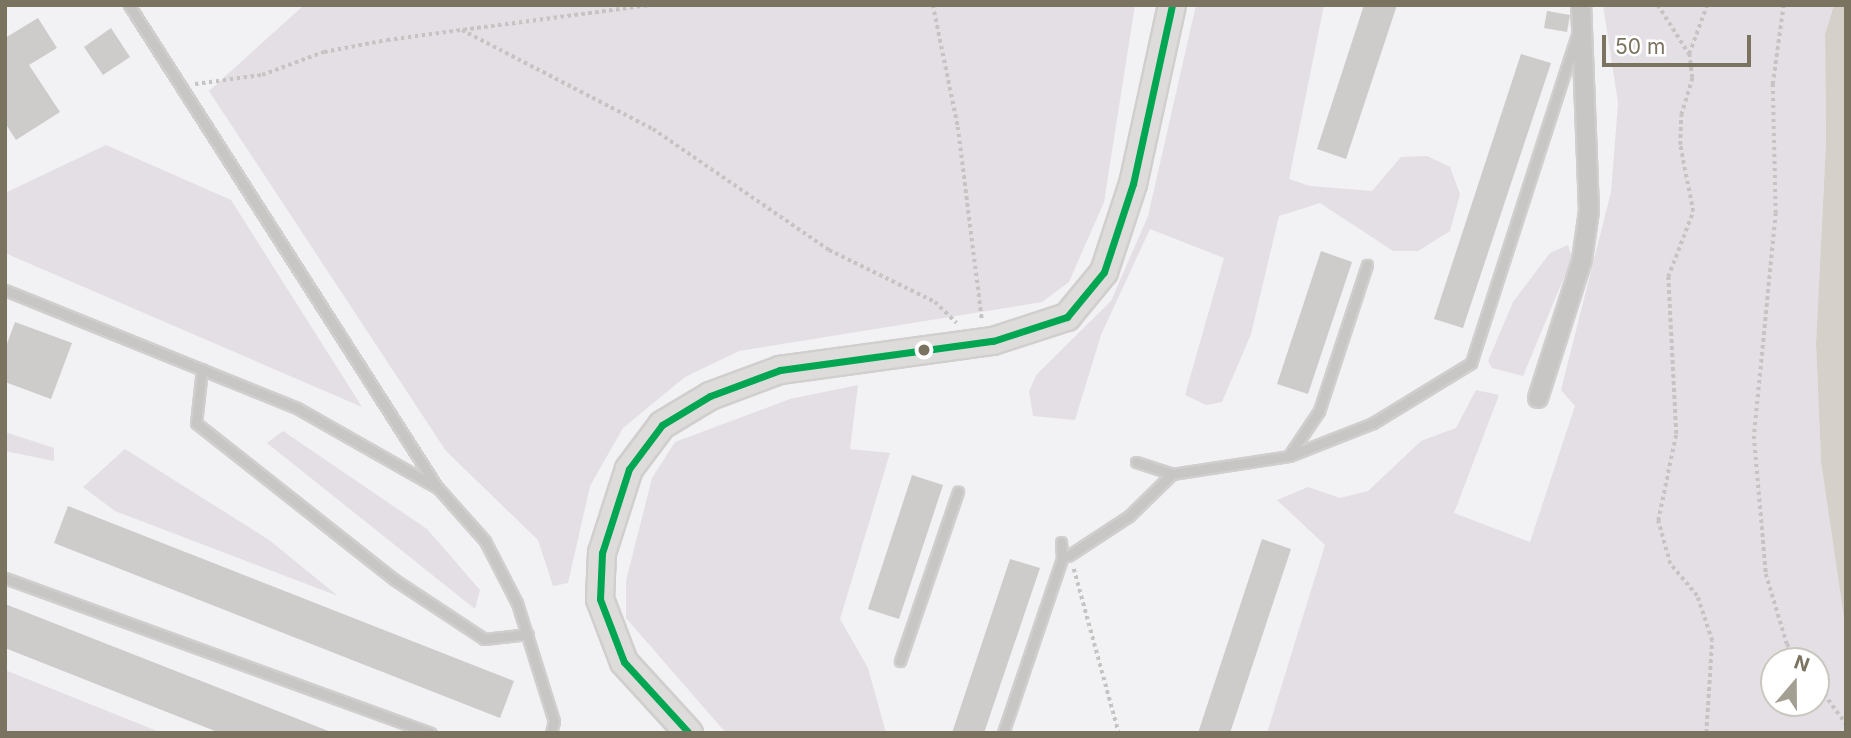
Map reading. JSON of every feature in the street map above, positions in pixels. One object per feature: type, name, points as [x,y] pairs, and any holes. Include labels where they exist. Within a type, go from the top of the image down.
[{"type":"street","points":[[689,733],[624,662],[600,599],[602,553],[629,469],[662,425],[710,396],[780,370],[985,342],[1067,317],[1104,272],[1133,184],[1172,5]]},
{"type":"street","points":[[1538,398],[1582,260],[1589,211],[1581,14]]},
{"type":"lane","points":[[129,5],[438,488],[485,541],[528,634],[554,721],[551,733]]},
{"type":"lane","points":[[1136,463],[1172,474],[1289,456],[1373,423],[1471,363],[1581,14]]},
{"type":"lane","points":[[1289,456],[1319,411],[1367,265]]},
{"type":"lane","points":[[5,290],[297,408],[438,488]]},
{"type":"lane","points":[[202,369],[196,423],[394,580],[484,639],[528,634]]},
{"type":"lane","points":[[1068,556],[1129,516],[1172,474]]},
{"type":"lane","points":[[900,661],[958,492]]},
{"type":"lane","points":[[1003,733],[1062,559],[1062,542]]},
{"type":"lane","points":[[5,578],[431,733]]},
{"type":"path","points":[[179,85],[262,75],[324,52],[650,5]]},
{"type":"path","points":[[933,5],[958,127],[985,342]]},
{"type":"path","points":[[1658,5],[1689,54],[1692,78],[1681,115],[1680,145],[1693,212],[1668,277],[1676,433],[1658,521],[1670,564],[1697,596],[1712,640],[1706,733]]},
{"type":"path","points":[[1689,54],[1707,5]]},
{"type":"path","points":[[1784,5],[1773,84],[1776,213],[1754,436],[1766,574],[1789,647]]},
{"type":"path","points":[[463,30],[653,129],[766,210],[829,250],[934,302],[985,342]]},
{"type":"path","points":[[1068,556],[1091,617],[1119,733]]},
{"type":"path","points":[[1830,702],[1846,724]]},
{"type":"shaded area","points":[[304,5],[1135,5],[1104,202],[1069,282],[1042,302],[739,351],[685,377],[623,428],[590,486],[568,583],[553,586],[538,540],[446,451],[209,91]]},
{"type":"shaded area","points":[[1196,5],[1324,5],[1289,179],[1310,186],[1372,191],[1401,157],[1427,156],[1450,167],[1460,194],[1450,231],[1418,251],[1393,251],[1320,203],[1279,216],[1251,334],[1222,402],[1206,405],[1185,395],[1224,258],[1150,229],[1101,335],[1075,420],[1033,416],[1029,391],[1037,374],[1111,301],[1148,216]]},
{"type":"shaded area","points":[[1603,5],[1834,5],[1825,34],[1826,141],[1816,344],[1821,462],[1846,632],[1846,733],[1267,733],[1325,545],[1277,500],[1308,487],[1340,498],[1368,491],[1421,441],[1456,428],[1476,390],[1499,395],[1454,513],[1530,542],[1575,406],[1561,390],[1611,192],[1618,103]]},
{"type":"shaded area","points":[[1834,5],[1846,5],[1846,632],[1821,462],[1816,344],[1826,141],[1825,34]]},
{"type":"shaded area","points":[[106,145],[231,200],[362,407],[5,253],[5,193]]},
{"type":"shaded area","points":[[1568,245],[1572,258],[1523,376],[1492,368],[1488,361],[1513,302],[1550,253]]},
{"type":"shaded area","points":[[858,385],[850,449],[890,453],[840,619],[868,668],[886,733],[726,733],[626,618],[626,581],[652,478],[675,442],[790,399]]},
{"type":"shaded area","points":[[283,431],[427,529],[480,590],[475,609],[267,443]]},
{"type":"shaded area","points":[[5,432],[54,448],[54,461],[5,451]]},
{"type":"shaded area","points":[[125,449],[269,540],[338,596],[115,511],[83,487]]},
{"type":"shaded area","points":[[5,670],[162,733],[5,733]]},
{"type":"building","points":[[1364,5],[1397,5],[1346,159],[1317,149]]},
{"type":"building","points":[[1547,11],[1570,15],[1567,32],[1544,28]]},
{"type":"building","points":[[38,18],[57,48],[29,65],[60,112],[16,140],[5,123],[5,38]]},
{"type":"building","points":[[111,28],[130,57],[103,75],[84,47]]},
{"type":"building","points":[[1521,54],[1551,63],[1463,328],[1434,319]]},
{"type":"building","points":[[1321,251],[1352,262],[1308,394],[1277,384]]},
{"type":"building","points":[[15,322],[72,343],[51,399],[5,382],[5,349]]},
{"type":"building","points":[[912,475],[943,485],[899,619],[868,609]]},
{"type":"building","points":[[68,506],[514,681],[500,718],[54,543]]},
{"type":"building","points":[[1262,539],[1291,549],[1230,733],[1198,733]]},
{"type":"building","points":[[1010,559],[1040,568],[984,733],[952,733]]},
{"type":"building","points":[[5,604],[331,733],[220,733],[5,648]]},
{"type":"transit line","points":[[689,733],[624,662],[600,599],[602,553],[629,469],[662,425],[710,396],[780,370],[993,341],[1067,317],[1104,272],[1133,184],[1172,5]]}]
